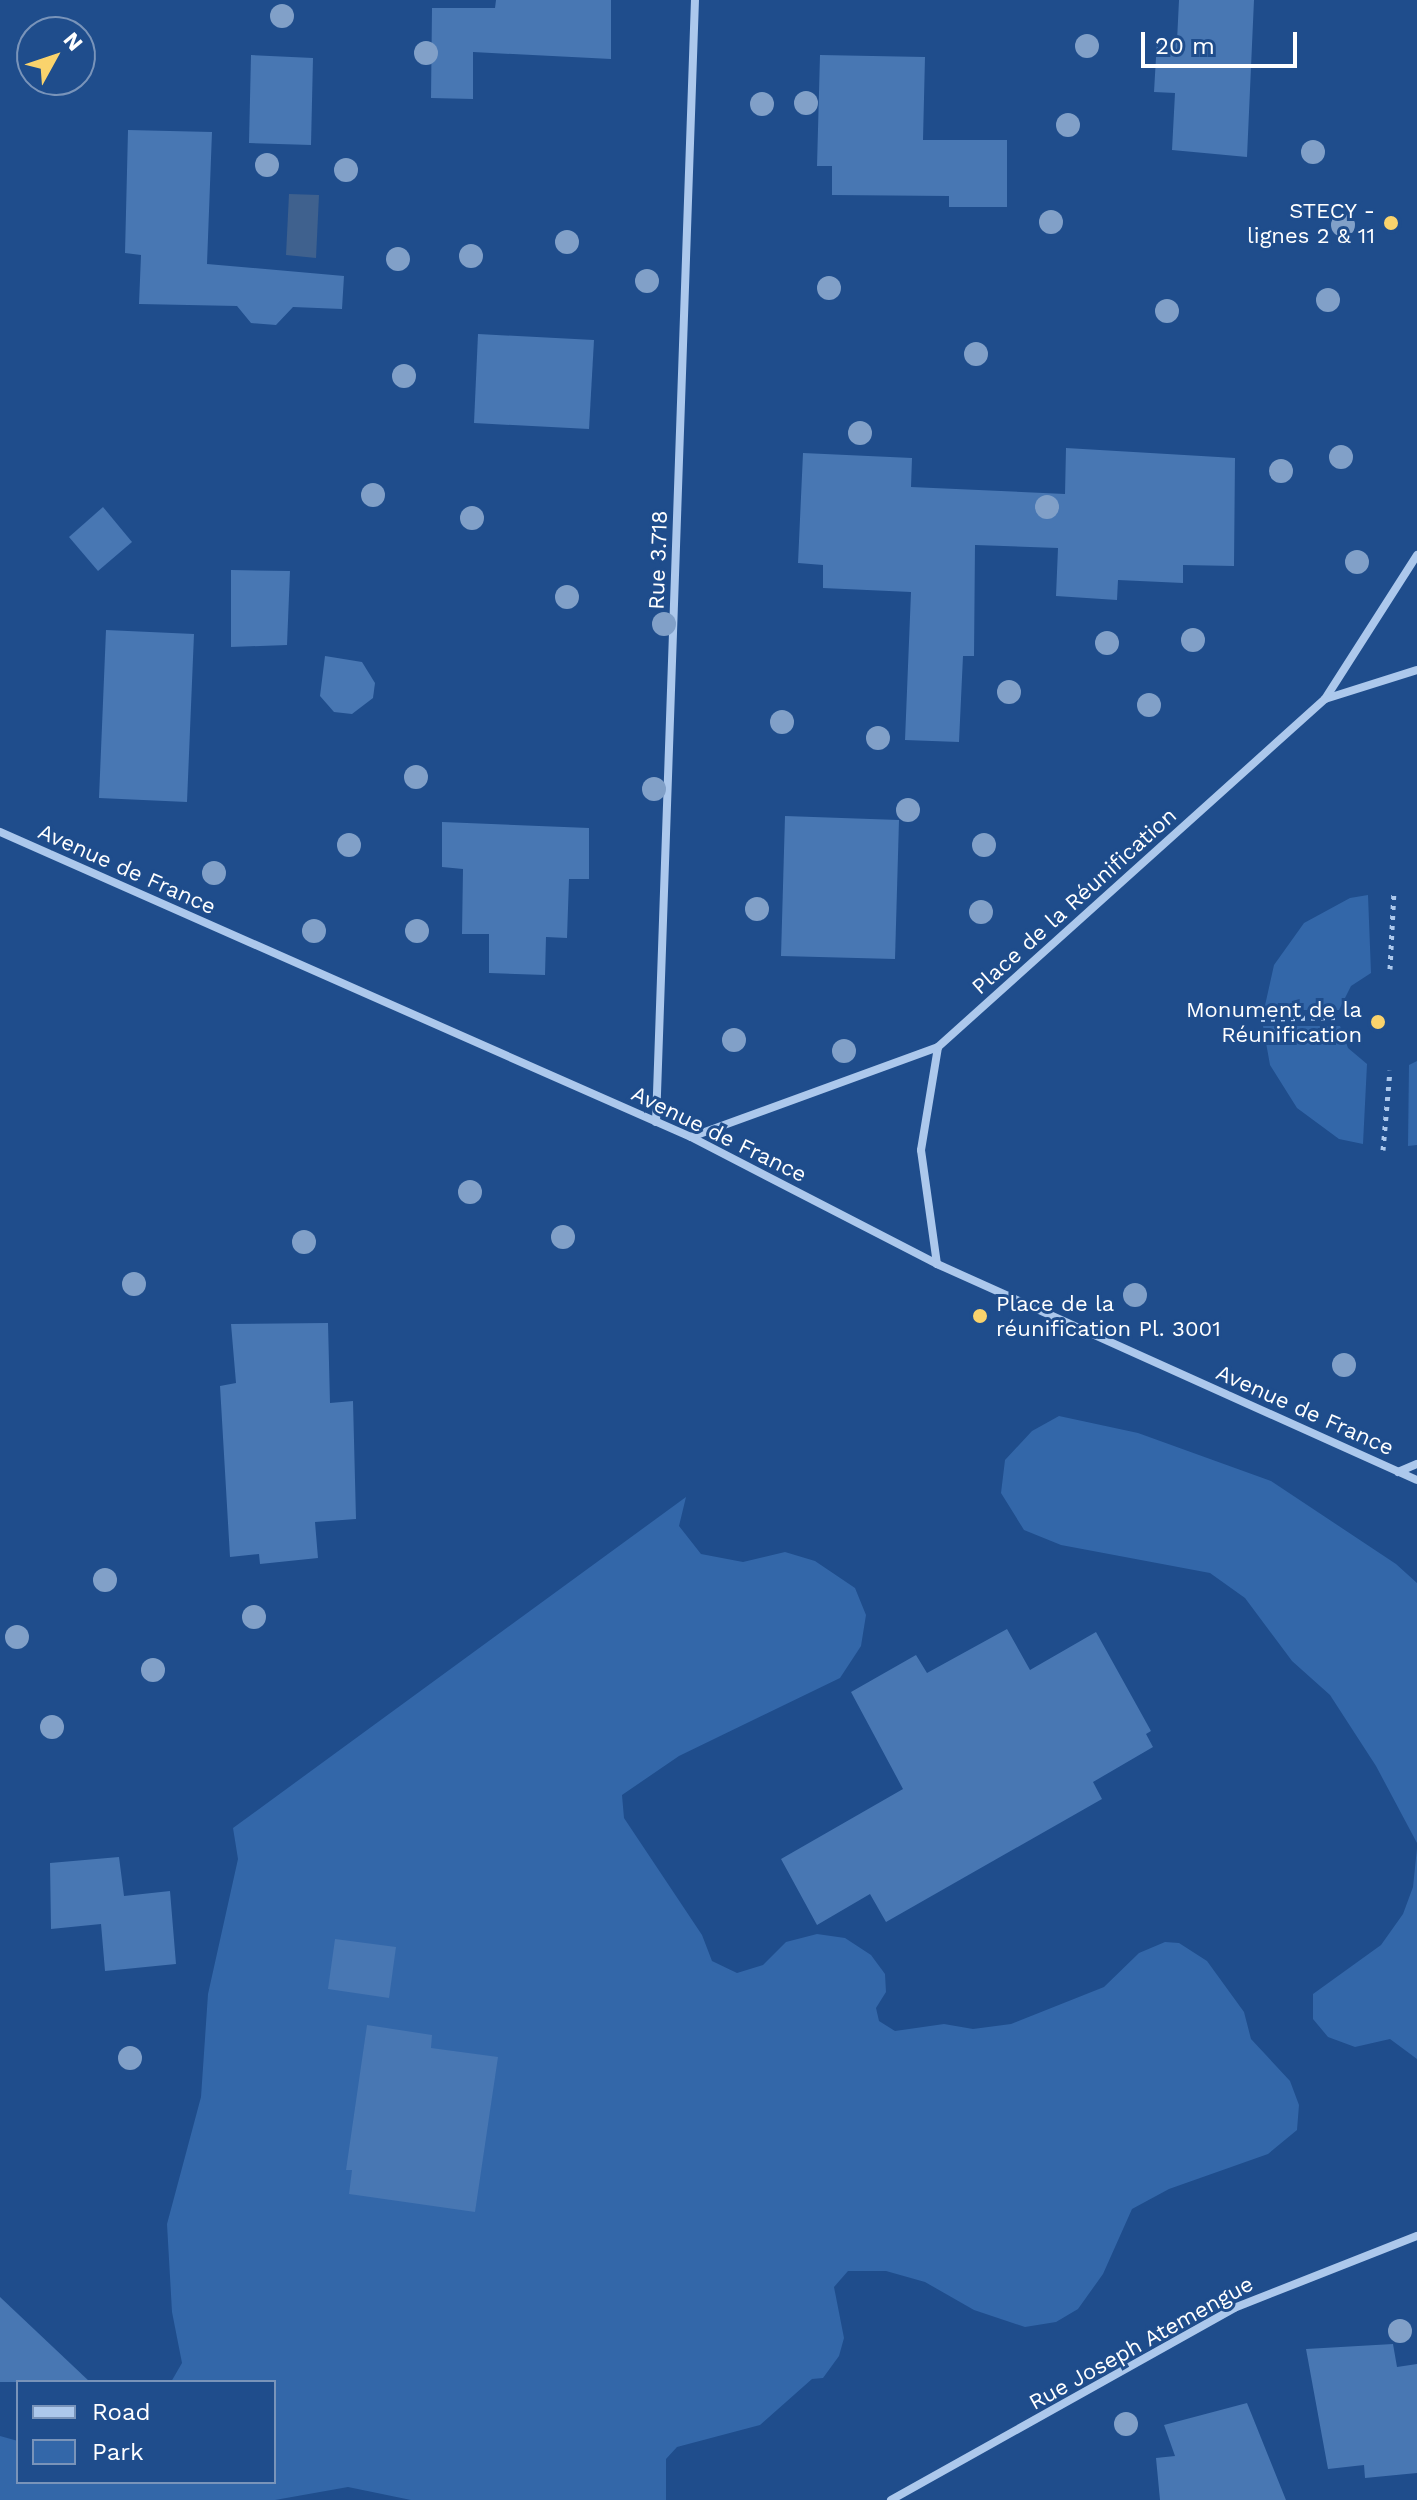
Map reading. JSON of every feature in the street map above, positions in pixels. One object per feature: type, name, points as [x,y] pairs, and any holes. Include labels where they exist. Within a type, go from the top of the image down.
[{"type":"street","name":"Rue 3.718","points":[[656,1122],[695,0]]},
{"type":"street","points":[[1325,699],[1417,555]]},
{"type":"street","name":"Place de la Réunification","points":[[938,1047],[1325,699],[1417,670]]},
{"type":"street","name":"Avenue de France","points":[[0,832],[691,1137],[937,1264],[1417,1480]]},
{"type":"street","points":[[691,1137],[938,1047],[921,1150],[937,1264]]},
{"type":"street","points":[[1398,1472],[1417,1464]]},
{"type":"street","name":"Rue Joseph Atemengue","points":[[891,2500],[1234,2308],[1417,2236]]},
{"type":"path","points":[[1390,969],[1394,891]]},
{"type":"path","points":[[1261,1019],[1339,1017]]},
{"type":"path","points":[[1383,1150],[1390,1070]]},
{"type":"green space","points":[[1368,895],[1371,973],[1351,986],[1339,1010],[1264,1010],[1274,965],[1304,923],[1350,898]]},
{"type":"green space","points":[[1263,1026],[1340,1026],[1348,1048],[1367,1064],[1363,1144],[1339,1139],[1297,1108],[1270,1065]]},
{"type":"green space","points":[[1417,1061],[1417,1145],[1408,1146],[1409,1065]]},
{"type":"green space","points":[[1059,1416],[1138,1433],[1271,1481],[1396,1564],[1417,1583],[1417,1843],[1376,1766],[1330,1695],[1292,1661],[1245,1598],[1210,1573],[1061,1545],[1024,1530],[1001,1493],[1005,1460],[1032,1431]]},
{"type":"green space","points":[[686,1497],[679,1526],[701,1554],[743,1562],[785,1552],[815,1561],[855,1588],[866,1615],[861,1646],[840,1678],[679,1756],[622,1795],[624,1818],[702,1935],[712,1961],[737,1973],[763,1965],[786,1942],[817,1934],[845,1938],[871,1955],[885,1974],[886,1992],[876,2008],[879,2021],[895,2031],[944,2024],[973,2029],[1011,2024],[1104,1987],[1139,1953],[1165,1942],[1179,1943],[1207,1961],[1244,2012],[1251,2039],[1290,2081],[1299,2105],[1297,2130],[1268,2154],[1169,2189],[1132,2209],[1103,2274],[1078,2309],[1056,2322],[1025,2327],[974,2310],[925,2282],[886,2271],[848,2271],[834,2287],[844,2338],[839,2356],[823,2378],[812,2379],[760,2425],[677,2447],[666,2459],[666,2500],[411,2500],[348,2487],[275,2500],[0,2500],[0,2436],[16,2440],[16,2484],[276,2484],[276,2380],[172,2380],[182,2363],[172,2312],[167,2224],[201,2097],[208,1994],[238,1859],[233,1828]]},
{"type":"green space","points":[[1417,1848],[1417,2059],[1390,2039],[1355,2047],[1328,2037],[1313,2019],[1313,1994],[1381,1945],[1403,1914],[1413,1887]]},
{"type":"shaded area","points":[[289,194],[319,195],[316,258],[286,255]]},
{"type":"building","points":[[496,0],[611,0],[611,59],[473,52],[473,99],[431,98],[432,8],[495,8]]},
{"type":"building","points":[[1179,0],[1254,0],[1247,157],[1172,150],[1175,93],[1154,92],[1157,40],[1177,41]]},
{"type":"building","points":[[251,55],[313,58],[311,145],[249,143]]},
{"type":"building","points":[[820,55],[925,57],[923,140],[1007,140],[1007,207],[949,207],[949,196],[832,195],[832,166],[817,166]]},
{"type":"building","points":[[128,130],[212,132],[207,264],[344,276],[342,309],[293,307],[276,325],[251,323],[237,306],[139,304],[141,255],[125,253]]},
{"type":"building","points":[[478,334],[594,340],[589,429],[474,423]]},
{"type":"building","points":[[1066,448],[1235,458],[1234,566],[1183,565],[1183,583],[1118,580],[1117,600],[1056,596],[1058,548],[975,545],[974,656],[963,656],[959,742],[905,740],[911,592],[823,588],[823,565],[798,563],[803,453],[912,458],[911,487],[1065,494]]},
{"type":"building","points":[[103,507],[132,542],[98,571],[69,537]]},
{"type":"building","points":[[231,570],[290,571],[287,645],[231,647]]},
{"type":"building","points":[[106,630],[194,634],[187,802],[99,798]]},
{"type":"building","points":[[325,656],[362,662],[375,683],[373,698],[352,714],[334,712],[320,696]]},
{"type":"building","points":[[785,816],[899,820],[895,959],[781,956]]},
{"type":"building","points":[[442,822],[589,828],[589,879],[569,879],[567,938],[546,937],[545,975],[489,973],[489,934],[462,934],[463,869],[442,867]]},
{"type":"building","points":[[328,1323],[330,1403],[353,1401],[356,1519],[315,1522],[318,1558],[260,1564],[259,1554],[230,1557],[220,1386],[236,1383],[231,1324]]},
{"type":"building","points":[[1007,1629],[1030,1670],[1096,1632],[1151,1731],[1146,1734],[1153,1747],[1093,1782],[1102,1799],[886,1922],[870,1894],[817,1925],[781,1859],[903,1789],[851,1692],[916,1655],[927,1673]]},
{"type":"building","points":[[119,1857],[124,1896],[170,1891],[176,1964],[105,1971],[101,1924],[51,1929],[50,1863]]},
{"type":"building","points":[[335,1939],[396,1947],[389,1998],[328,1989]]},
{"type":"building","points":[[367,2025],[432,2035],[431,2048],[498,2057],[475,2212],[349,2194],[352,2170],[346,2170]]},
{"type":"building","points":[[0,2297],[88,2380],[16,2380],[0,2382]]},
{"type":"building","points":[[1393,2344],[1397,2367],[1417,2364],[1417,2473],[1365,2478],[1364,2465],[1328,2469],[1306,2349]]},
{"type":"building","points":[[1247,2403],[1286,2500],[1160,2500],[1156,2458],[1175,2456],[1164,2425]]},
{"type":"place","name":"STECY - lignes 2 & 11","points":[[1391,223]]},
{"type":"place","name":"Monument de la Réunification","points":[[1378,1022]]},
{"type":"place","name":"Place de la réunification Pl. 3001","points":[[980,1316]]}]
